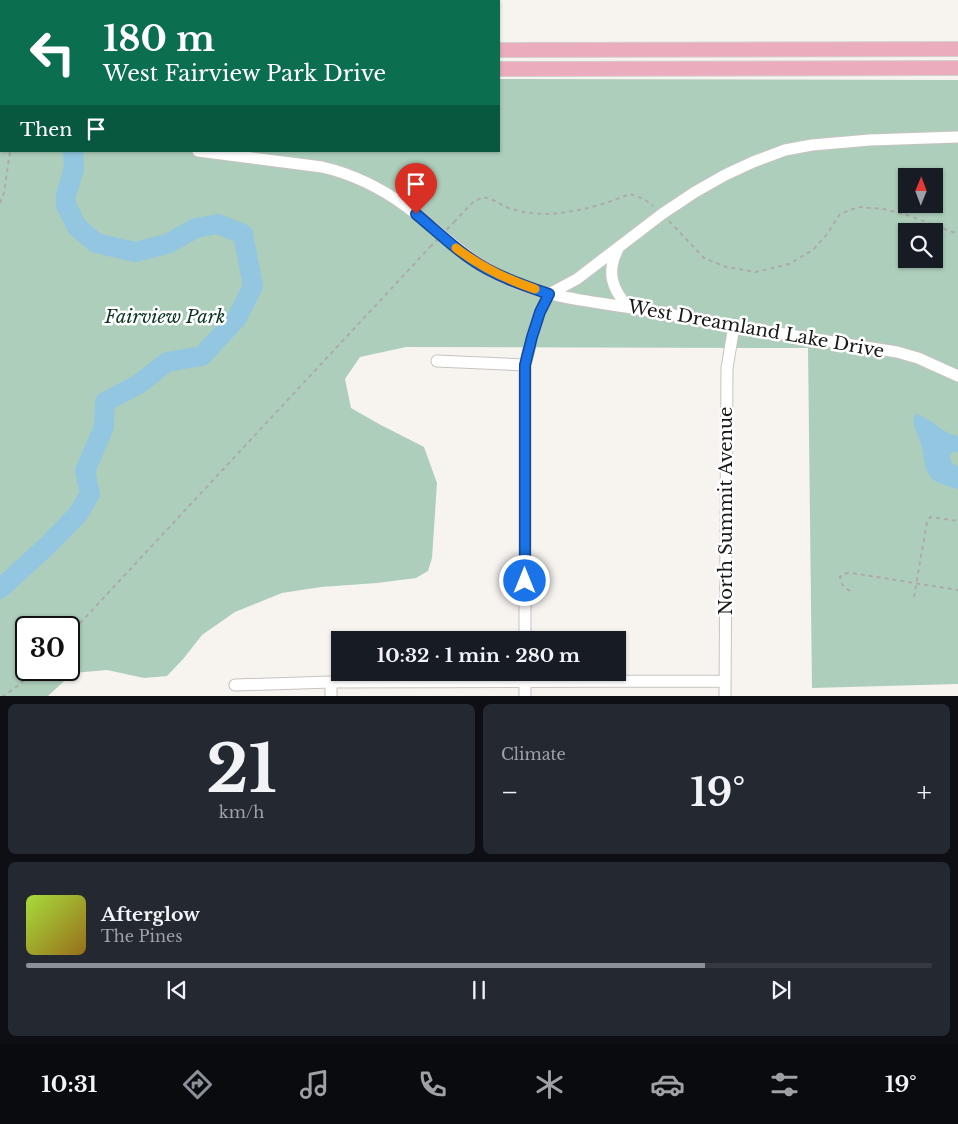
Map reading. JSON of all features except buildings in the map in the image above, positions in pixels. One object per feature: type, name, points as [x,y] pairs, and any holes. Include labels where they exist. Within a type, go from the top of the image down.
[{"type":"main road","points":[[500,50],[958,49]]},
{"type":"main road","points":[[500,69],[958,68]]},
{"type":"street","points":[[525,631],[525,365],[540,312],[549,294],[577,279],[662,214],[695,192],[753,162],[785,150],[812,145],[870,140],[958,137]]},
{"type":"street","name":"West Dreamland Lake Drive","points":[[206,152],[341,171],[364,181],[406,206],[467,257],[487,269],[512,282],[549,294],[897,352],[918,358],[958,376]]},
{"type":"street","points":[[619,247],[612,264],[613,282],[616,291],[628,307]]},
{"type":"street","name":"North Summit Avenue","points":[[725,696],[727,368],[734,326]]},
{"type":"street","points":[[437,361],[525,365]]},
{"type":"street","points":[[626,679],[724,681]]},
{"type":"street","points":[[235,685],[363,681]]},
{"type":"street","points":[[525,681],[525,696]]},
{"type":"street","points":[[331,682],[331,696]]},
{"type":"path","points":[[0,204],[6,181],[10,152]]},
{"type":"path","points":[[80,623],[472,202],[483,197],[511,209],[538,214],[570,212],[612,201],[630,194],[644,199],[662,214],[704,258],[726,267],[756,272],[788,264],[814,250],[840,214],[858,208],[884,209],[907,215],[958,234]]},
{"type":"path","points":[[914,597],[927,522],[930,517],[958,521]]},
{"type":"path","points":[[850,591],[844,588],[840,577],[843,574],[852,572],[958,590]]},
{"type":"path","points":[[2,696],[23,681]]},
{"type":"green space","name":"Fairview Park","points":[[500,79],[958,80],[958,684],[812,688],[808,348],[406,347],[360,357],[345,379],[351,408],[424,447],[437,483],[432,558],[428,571],[416,578],[321,587],[282,593],[235,612],[202,635],[167,676],[144,678],[107,670],[80,672],[80,616],[15,616],[15,681],[64,681],[48,696],[0,696],[0,152],[500,152]]},
{"type":"water","points":[[917,414],[950,434],[958,436],[958,452],[950,454],[950,459],[951,462],[958,466],[958,489],[935,481],[928,473],[924,462],[922,446],[913,421]]},
{"type":"waterway","points":[[0,589],[49,544],[78,514],[90,494],[85,471],[104,427],[105,402],[139,384],[167,362],[202,356],[237,318],[253,286],[243,234],[218,224],[196,228],[167,244],[135,252],[96,243],[77,227],[66,205],[66,195],[74,169],[73,152]]},
{"type":"slow traffic","points":[[456,248],[467,257],[512,282],[535,289]]},
{"type":"route","points":[[416,214],[467,257],[512,282],[549,294],[540,312],[525,365],[525,581]]}]
